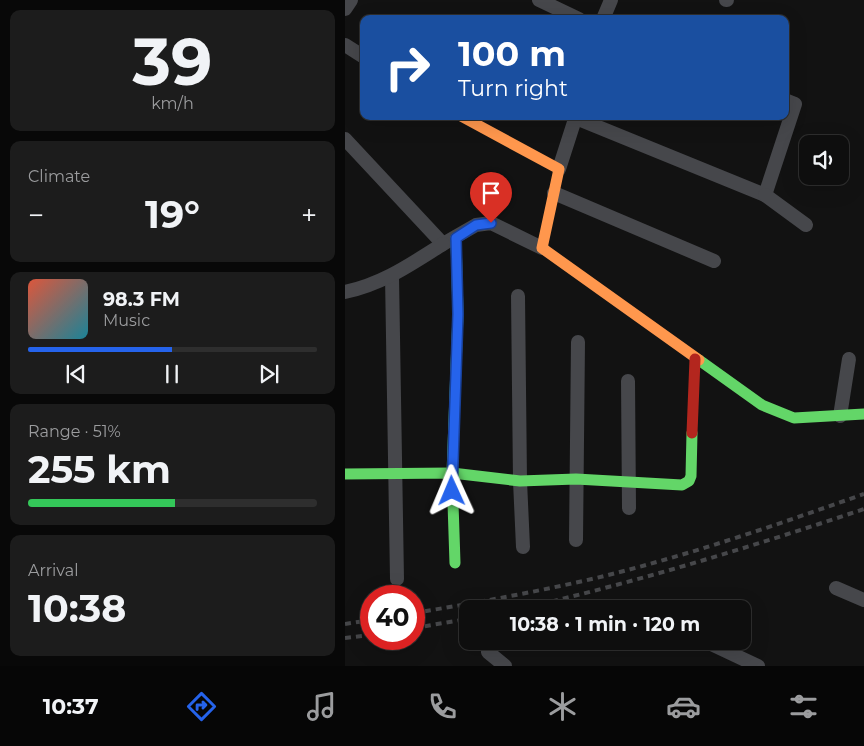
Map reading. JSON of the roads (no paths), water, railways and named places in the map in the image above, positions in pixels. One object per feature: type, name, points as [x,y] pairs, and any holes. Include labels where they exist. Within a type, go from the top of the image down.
[{"type":"street","points":[[345,8],[351,0]]},
{"type":"street","points":[[539,0],[571,15]]},
{"type":"street","points":[[605,15],[611,0]]},
{"type":"street","points":[[345,45],[360,54]]},
{"type":"street","points":[[765,195],[795,104],[789,102]]},
{"type":"street","points":[[468,120],[559,170]]},
{"type":"street","points":[[542,248],[559,170],[575,120]]},
{"type":"street","points":[[583,120],[765,195],[806,225]]},
{"type":"street","points":[[345,140],[450,241],[458,314],[452,473],[455,563]]},
{"type":"street","points":[[554,193],[714,261]]},
{"type":"street","points":[[345,292],[366,288],[392,276],[476,225],[491,223],[542,248],[695,359],[778,413],[794,418],[864,414]]},
{"type":"street","points":[[392,276],[397,474],[397,579]]},
{"type":"street","points":[[518,296],[520,481],[523,547]]},
{"type":"street","points":[[576,540],[578,342]]},
{"type":"street","points":[[345,474],[452,473],[520,481],[576,480],[682,484],[689,481],[691,476],[695,359]]},
{"type":"street","points":[[840,416],[849,359]]},
{"type":"street","points":[[628,381],[629,508]]},
{"type":"street","points":[[836,588],[864,600]]},
{"type":"street","points":[[724,650],[758,666]]},
{"type":"street","points":[[488,652],[505,666]]},
{"type":"railway","points":[[425,611],[528,593],[664,560],[864,494]]},
{"type":"railway","points":[[556,600],[693,563],[864,509]]},
{"type":"railway","points":[[425,626],[459,620]]},
{"type":"railway","points":[[345,624],[360,622]]},
{"type":"railway","points":[[345,638],[360,636]]}]
